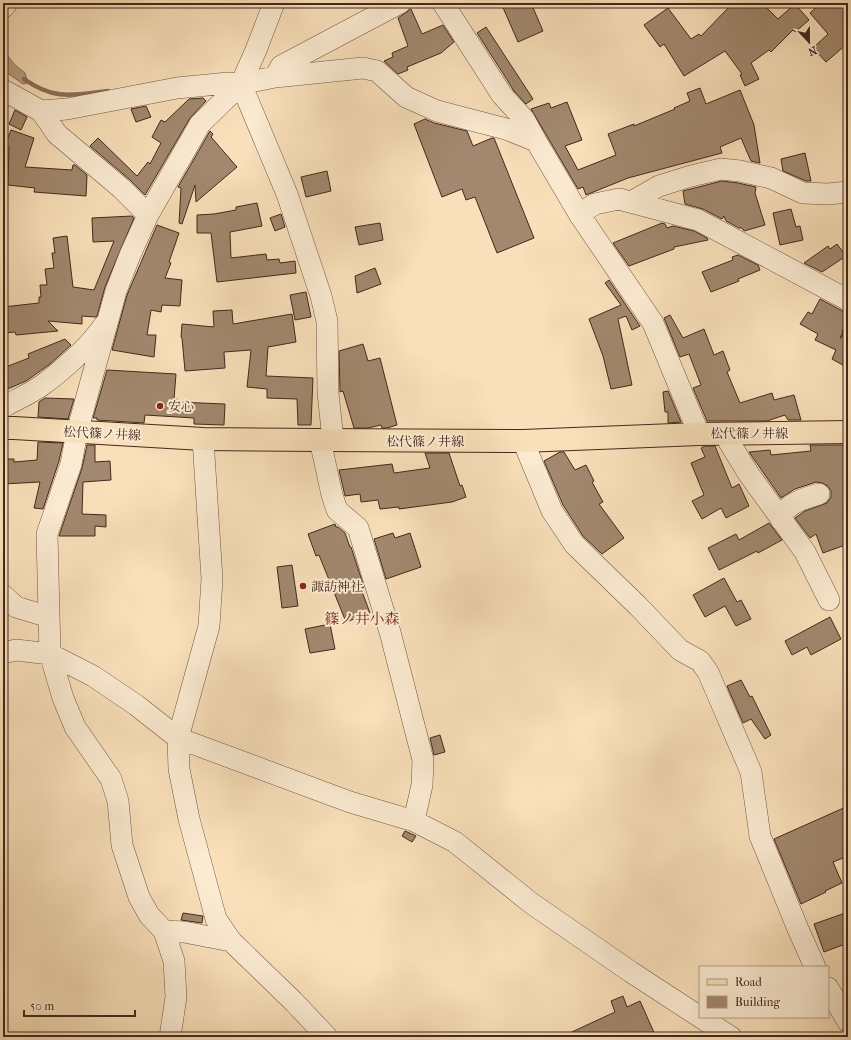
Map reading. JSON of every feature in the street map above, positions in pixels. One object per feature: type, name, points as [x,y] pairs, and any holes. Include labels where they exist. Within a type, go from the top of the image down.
[{"type":"main road","name":"松代篠ノ井線","points":[[3,428],[203,439],[523,441],[699,434],[848,432]]},
{"type":"street","points":[[3,8],[7,3]]},
{"type":"street","points":[[170,1037],[176,997],[174,961],[164,931],[149,915],[139,897],[122,845],[118,801],[111,779],[75,727],[62,698],[50,654],[47,534],[71,464],[77,432],[116,291],[130,255],[148,215],[200,124],[241,84],[274,3]]},
{"type":"street","points":[[275,76],[281,66],[400,3]]},
{"type":"street","points":[[443,3],[502,95],[524,119],[579,214],[653,324],[699,434]]},
{"type":"street","points":[[41,112],[67,109],[178,88],[228,83],[241,84],[275,76],[363,68],[377,71],[406,97],[437,111],[506,129],[536,141]]},
{"type":"street","points":[[241,84],[287,194],[321,296],[327,321],[327,440],[332,495],[337,510],[358,528],[390,632],[423,760],[422,785],[414,821]]},
{"type":"street","points":[[3,90],[41,112],[57,134],[121,188],[148,215]]},
{"type":"street","points":[[631,202],[659,186],[721,169],[740,171],[771,178],[803,193],[828,194],[848,192]]},
{"type":"street","points":[[579,214],[595,204],[619,199],[698,220],[848,300]]},
{"type":"street","points":[[3,407],[40,386],[66,366],[98,335],[109,318]]},
{"type":"street","points":[[728,434],[729,442],[748,473],[805,552],[829,600]]},
{"type":"street","points":[[203,439],[212,579],[210,626],[178,738],[179,769],[189,819],[216,919],[231,942],[294,1001],[327,1037]]},
{"type":"street","points":[[523,441],[552,511],[574,544],[638,606],[680,650],[700,661],[708,672],[751,772],[760,836],[798,930],[816,966]]},
{"type":"street","points":[[781,520],[784,511],[794,504],[808,497],[819,494]]},
{"type":"street","points":[[3,594],[16,607],[49,617]]},
{"type":"street","points":[[3,652],[16,650],[50,654],[93,676],[178,738],[350,802],[414,821],[454,842],[531,903],[631,972],[699,1016]]},
{"type":"street","points":[[164,931],[184,932],[231,942]]},
{"type":"street","points":[[829,990],[848,1022]]},
{"type":"street","points":[[702,1018],[731,1037]]},
{"type":"shaded area","points":[[3,46],[6,54],[15,65],[25,73],[28,83],[23,84],[3,70]]},
{"type":"building","points":[[501,3],[531,3],[543,31],[518,42]]},
{"type":"building","points":[[733,3],[762,3],[778,19],[795,4],[809,20],[795,32],[793,30],[771,52],[769,50],[751,63],[759,79],[745,86],[740,75],[742,74],[725,51],[684,76],[664,44],[660,47],[644,25],[668,8],[691,39],[699,34],[701,36]]},
{"type":"building","points":[[821,3],[848,3],[848,43],[826,62],[813,48],[828,34],[810,13]]},
{"type":"building","points":[[411,9],[422,34],[443,25],[454,42],[441,53],[407,67],[408,70],[398,74],[384,61],[393,57],[392,53],[408,46],[398,18]]},
{"type":"building","points":[[486,27],[533,99],[526,104],[514,91],[477,33]]},
{"type":"building","points":[[700,88],[706,104],[740,90],[754,125],[760,163],[751,161],[741,138],[720,147],[722,153],[628,178],[586,195],[583,187],[578,189],[531,109],[549,103],[551,108],[567,102],[582,140],[565,146],[578,170],[616,155],[608,134],[634,124],[634,126],[675,109],[674,108],[690,101],[687,93]]},
{"type":"building","points":[[203,98],[206,101],[190,118],[145,195],[129,179],[90,146],[98,138],[137,176],[148,162],[150,164],[161,143],[152,137],[161,120],[165,122],[189,99]]},
{"type":"building","points":[[146,106],[151,117],[136,122],[131,109]]},
{"type":"building","points":[[15,110],[27,117],[21,130],[9,124]]},
{"type":"building","points":[[425,119],[434,123],[467,131],[473,146],[494,138],[534,238],[497,253],[475,197],[466,200],[462,189],[442,197],[414,124]]},
{"type":"building","points":[[11,130],[34,138],[25,167],[72,170],[73,165],[75,165],[87,175],[86,196],[34,192],[35,188],[8,185],[9,147],[5,145]]},
{"type":"building","points":[[210,131],[213,134],[211,137],[237,167],[196,202],[195,185],[182,224],[179,223],[181,188],[178,187]]},
{"type":"building","points":[[805,153],[811,181],[806,181],[783,171],[781,159]]},
{"type":"building","points":[[327,171],[331,191],[306,197],[301,177]]},
{"type":"building","points":[[722,181],[756,187],[755,193],[765,225],[744,231],[742,228],[739,228],[726,221],[724,216],[722,219],[703,209],[685,204],[683,191]]},
{"type":"building","points":[[257,203],[262,226],[230,232],[231,258],[266,254],[267,260],[279,259],[280,263],[295,261],[296,273],[217,282],[211,233],[197,233],[197,215],[236,210],[236,207]]},
{"type":"building","points":[[791,209],[796,227],[800,226],[803,240],[780,245],[773,213]]},
{"type":"building","points":[[281,214],[285,227],[275,231],[270,218]]},
{"type":"building","points":[[132,216],[134,218],[105,287],[97,316],[82,316],[82,324],[48,321],[58,331],[16,335],[15,332],[4,333],[3,307],[39,303],[39,297],[41,297],[40,285],[47,285],[45,269],[54,268],[52,253],[55,253],[53,238],[67,236],[73,287],[94,290],[114,241],[93,242],[92,218]]},
{"type":"building","points":[[380,223],[383,240],[359,245],[355,227]]},
{"type":"building","points":[[662,223],[665,224],[667,228],[673,226],[694,231],[708,240],[674,247],[674,249],[629,266],[613,243]]},
{"type":"building","points":[[157,225],[179,233],[169,262],[171,263],[165,278],[182,280],[180,306],[162,305],[161,312],[151,310],[147,335],[156,335],[154,357],[112,350],[127,295]]},
{"type":"building","points":[[837,244],[846,256],[822,272],[804,263],[828,246],[830,249]]},
{"type":"building","points":[[738,255],[758,265],[760,270],[738,279],[739,281],[711,292],[702,272],[733,260],[732,257]]},
{"type":"building","points":[[375,268],[381,284],[357,293],[355,276]]},
{"type":"building","points":[[609,280],[640,326],[632,330],[626,316],[618,319],[632,385],[611,389],[603,356],[589,319],[621,305],[605,283]]},
{"type":"building","points":[[306,292],[311,317],[295,320],[290,295]]},
{"type":"building","points":[[820,299],[848,314],[848,322],[848,368],[832,359],[836,350],[815,340],[818,334],[800,324],[808,312],[812,314]],"holes":[[[848,322],[841,338],[840,338],[843,332],[842,331]]]},
{"type":"building","points":[[232,310],[233,324],[292,314],[296,342],[268,347],[266,376],[313,378],[311,425],[298,425],[297,399],[267,398],[267,389],[247,387],[251,350],[224,352],[225,368],[185,371],[181,337],[182,324],[214,327],[213,311]]},
{"type":"building","points":[[670,315],[683,338],[704,329],[714,355],[723,351],[730,370],[727,372],[740,403],[772,393],[774,400],[794,395],[801,420],[788,420],[785,415],[767,421],[707,421],[693,388],[701,385],[689,354],[680,357],[664,318]]},
{"type":"building","points":[[65,339],[71,345],[50,364],[26,381],[3,391],[3,368],[29,358],[28,354]]},
{"type":"building","points":[[363,344],[368,361],[380,358],[397,425],[387,428],[382,428],[381,425],[368,428],[354,428],[343,391],[340,392],[339,351]]},
{"type":"building","points":[[107,370],[176,374],[174,399],[177,399],[177,402],[225,404],[224,425],[194,424],[194,418],[145,415],[144,423],[97,420],[97,418],[93,418]]},
{"type":"building","points":[[668,391],[681,422],[668,423],[668,412],[665,412],[663,392]]},
{"type":"building","points":[[45,398],[74,399],[68,419],[38,417],[39,402]]},
{"type":"building","points":[[38,442],[63,443],[59,461],[43,509],[34,508],[40,482],[3,484],[3,459],[14,459],[14,462],[37,460]]},
{"type":"building","points":[[87,445],[95,445],[95,462],[110,461],[111,480],[83,482],[82,514],[106,515],[106,527],[95,526],[95,536],[59,536],[82,468]]},
{"type":"building","points":[[810,445],[848,445],[848,483],[843,517],[848,517],[848,544],[823,553],[816,534],[810,538],[795,518],[805,511],[827,503],[831,497],[831,491],[828,486],[816,482],[795,489],[781,498],[749,452],[770,450],[771,455],[811,451]]},
{"type":"building","points":[[705,446],[715,446],[732,488],[739,484],[749,506],[726,518],[721,508],[702,519],[692,501],[704,495],[691,463],[705,457],[701,448]]},
{"type":"building","points":[[560,452],[564,452],[575,470],[586,465],[594,481],[592,482],[603,502],[599,504],[624,538],[602,554],[583,536],[563,505],[544,461]]},
{"type":"building","points":[[425,453],[449,453],[460,486],[462,485],[466,497],[452,502],[399,509],[399,507],[380,509],[378,500],[361,502],[360,494],[345,496],[339,470],[392,464],[394,473],[430,468]]},
{"type":"building","points":[[769,523],[782,540],[758,553],[757,551],[719,570],[708,548],[736,534],[739,540]]},
{"type":"building","points":[[335,524],[336,527],[345,533],[351,547],[364,587],[361,589],[370,613],[346,622],[319,555],[316,556],[308,534]]},
{"type":"building","points":[[393,533],[395,538],[410,533],[421,567],[386,579],[374,539]]},
{"type":"building","points":[[292,565],[298,606],[282,608],[277,567]]},
{"type":"building","points":[[724,578],[737,602],[741,600],[751,619],[736,626],[725,606],[705,617],[693,595]]},
{"type":"building","points":[[830,617],[841,639],[811,655],[807,647],[792,655],[785,641]]},
{"type":"building","points":[[330,624],[335,649],[310,653],[305,629]]},
{"type":"building","points":[[741,680],[750,697],[752,696],[771,735],[765,739],[751,719],[743,723],[727,686]]},
{"type":"building","points":[[440,735],[445,752],[434,755],[430,738]]},
{"type":"building","points":[[848,806],[848,856],[833,862],[842,883],[801,904],[774,839]]},
{"type":"building","points":[[405,831],[416,836],[412,842],[402,836]]},
{"type":"building","points":[[848,912],[848,943],[824,952],[814,924]]},
{"type":"building","points":[[183,913],[203,916],[202,923],[181,920]]},
{"type":"building","points":[[623,996],[627,1007],[640,1001],[656,1037],[561,1037],[615,1012],[611,1001]]},
{"type":"waterway","points":[[24,79],[45,91],[55,94],[74,95],[108,91]]},
{"type":"place","name":"安心","points":[[160,406]]},
{"type":"place","name":"諏訪神社","points":[[303,586]]},
{"type":"district","name":"篠ノ井小森","points":[[362,619]]}]
